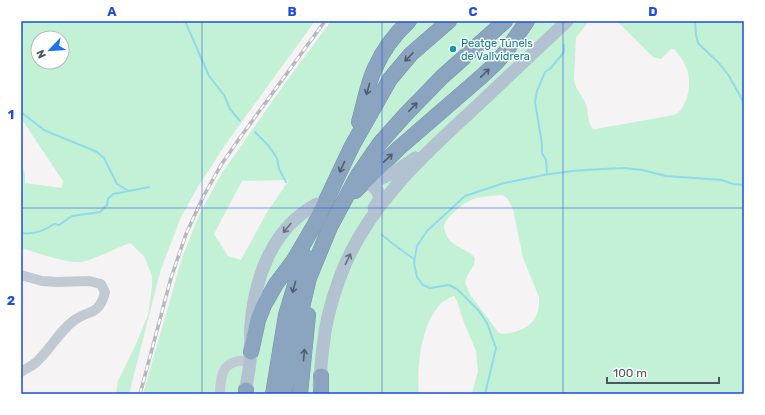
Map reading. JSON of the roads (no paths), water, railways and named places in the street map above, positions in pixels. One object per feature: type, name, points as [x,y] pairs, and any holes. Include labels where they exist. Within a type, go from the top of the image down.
[{"type":"highway","points":[[273,394],[286,315],[297,276],[322,225],[352,146],[374,70],[390,42],[409,21]]},
{"type":"highway","points":[[352,146],[390,78],[411,54],[449,21]]},
{"type":"highway","points":[[340,206],[358,175],[380,143],[442,77],[505,21]]},
{"type":"highway","points":[[250,356],[258,320],[264,305],[276,284],[322,225],[398,148],[481,77],[507,50],[527,21]]},
{"type":"highway","points":[[284,394],[294,341],[322,225]]},
{"type":"highway","points":[[300,394],[311,295],[322,225]]},
{"type":"highway","points":[[319,394],[321,376]]},
{"type":"main road","points":[[366,226],[390,193],[448,132],[566,21]]},
{"type":"main road","points":[[321,376],[324,338],[330,306],[345,264],[366,226],[373,209],[379,202],[380,198],[377,190],[370,183],[408,163],[448,132]]},
{"type":"main road","points":[[246,393],[254,298],[262,268],[274,244],[284,231],[296,218],[317,204]]},
{"type":"street","points":[[21,275],[42,281],[89,281],[101,284],[105,292],[102,303],[97,309],[73,320],[34,364],[21,372]]},
{"type":"street","points":[[220,394],[222,374],[227,366],[237,360],[250,356]]},
{"type":"waterway","points":[[185,21],[209,76],[224,95],[230,109],[240,121]]},
{"type":"waterway","points":[[695,21],[698,43],[719,63],[729,76],[744,103]]},
{"type":"waterway","points":[[547,174],[546,160],[542,153],[542,144],[535,102],[537,91],[545,72],[550,69],[564,52],[564,45]]},
{"type":"waterway","points":[[21,112],[44,130],[97,152],[104,158],[117,184],[129,191]]},
{"type":"waterway","points":[[255,132],[268,145],[277,158],[279,169],[286,182]]},
{"type":"waterway","points":[[744,150],[744,166]]},
{"type":"waterway","points":[[485,394],[496,348],[487,323],[479,311],[457,289],[449,285],[430,288],[423,285],[417,277],[414,263],[417,246],[427,231],[465,196],[504,183],[544,175],[572,171],[625,168],[642,170],[666,176],[722,180],[733,184],[744,185]]},
{"type":"waterway","points":[[21,233],[39,232],[54,224],[59,225],[72,216],[100,212],[107,205],[108,199],[113,194],[149,187]]},
{"type":"waterway","points":[[382,235],[414,259]]},
{"type":"railway","points":[[140,394],[171,278],[186,234],[203,197],[221,165],[239,139],[325,21]]},
{"type":"place","name":"Peatge Túnels de Vallvidrera","points":[[453,49]]}]
